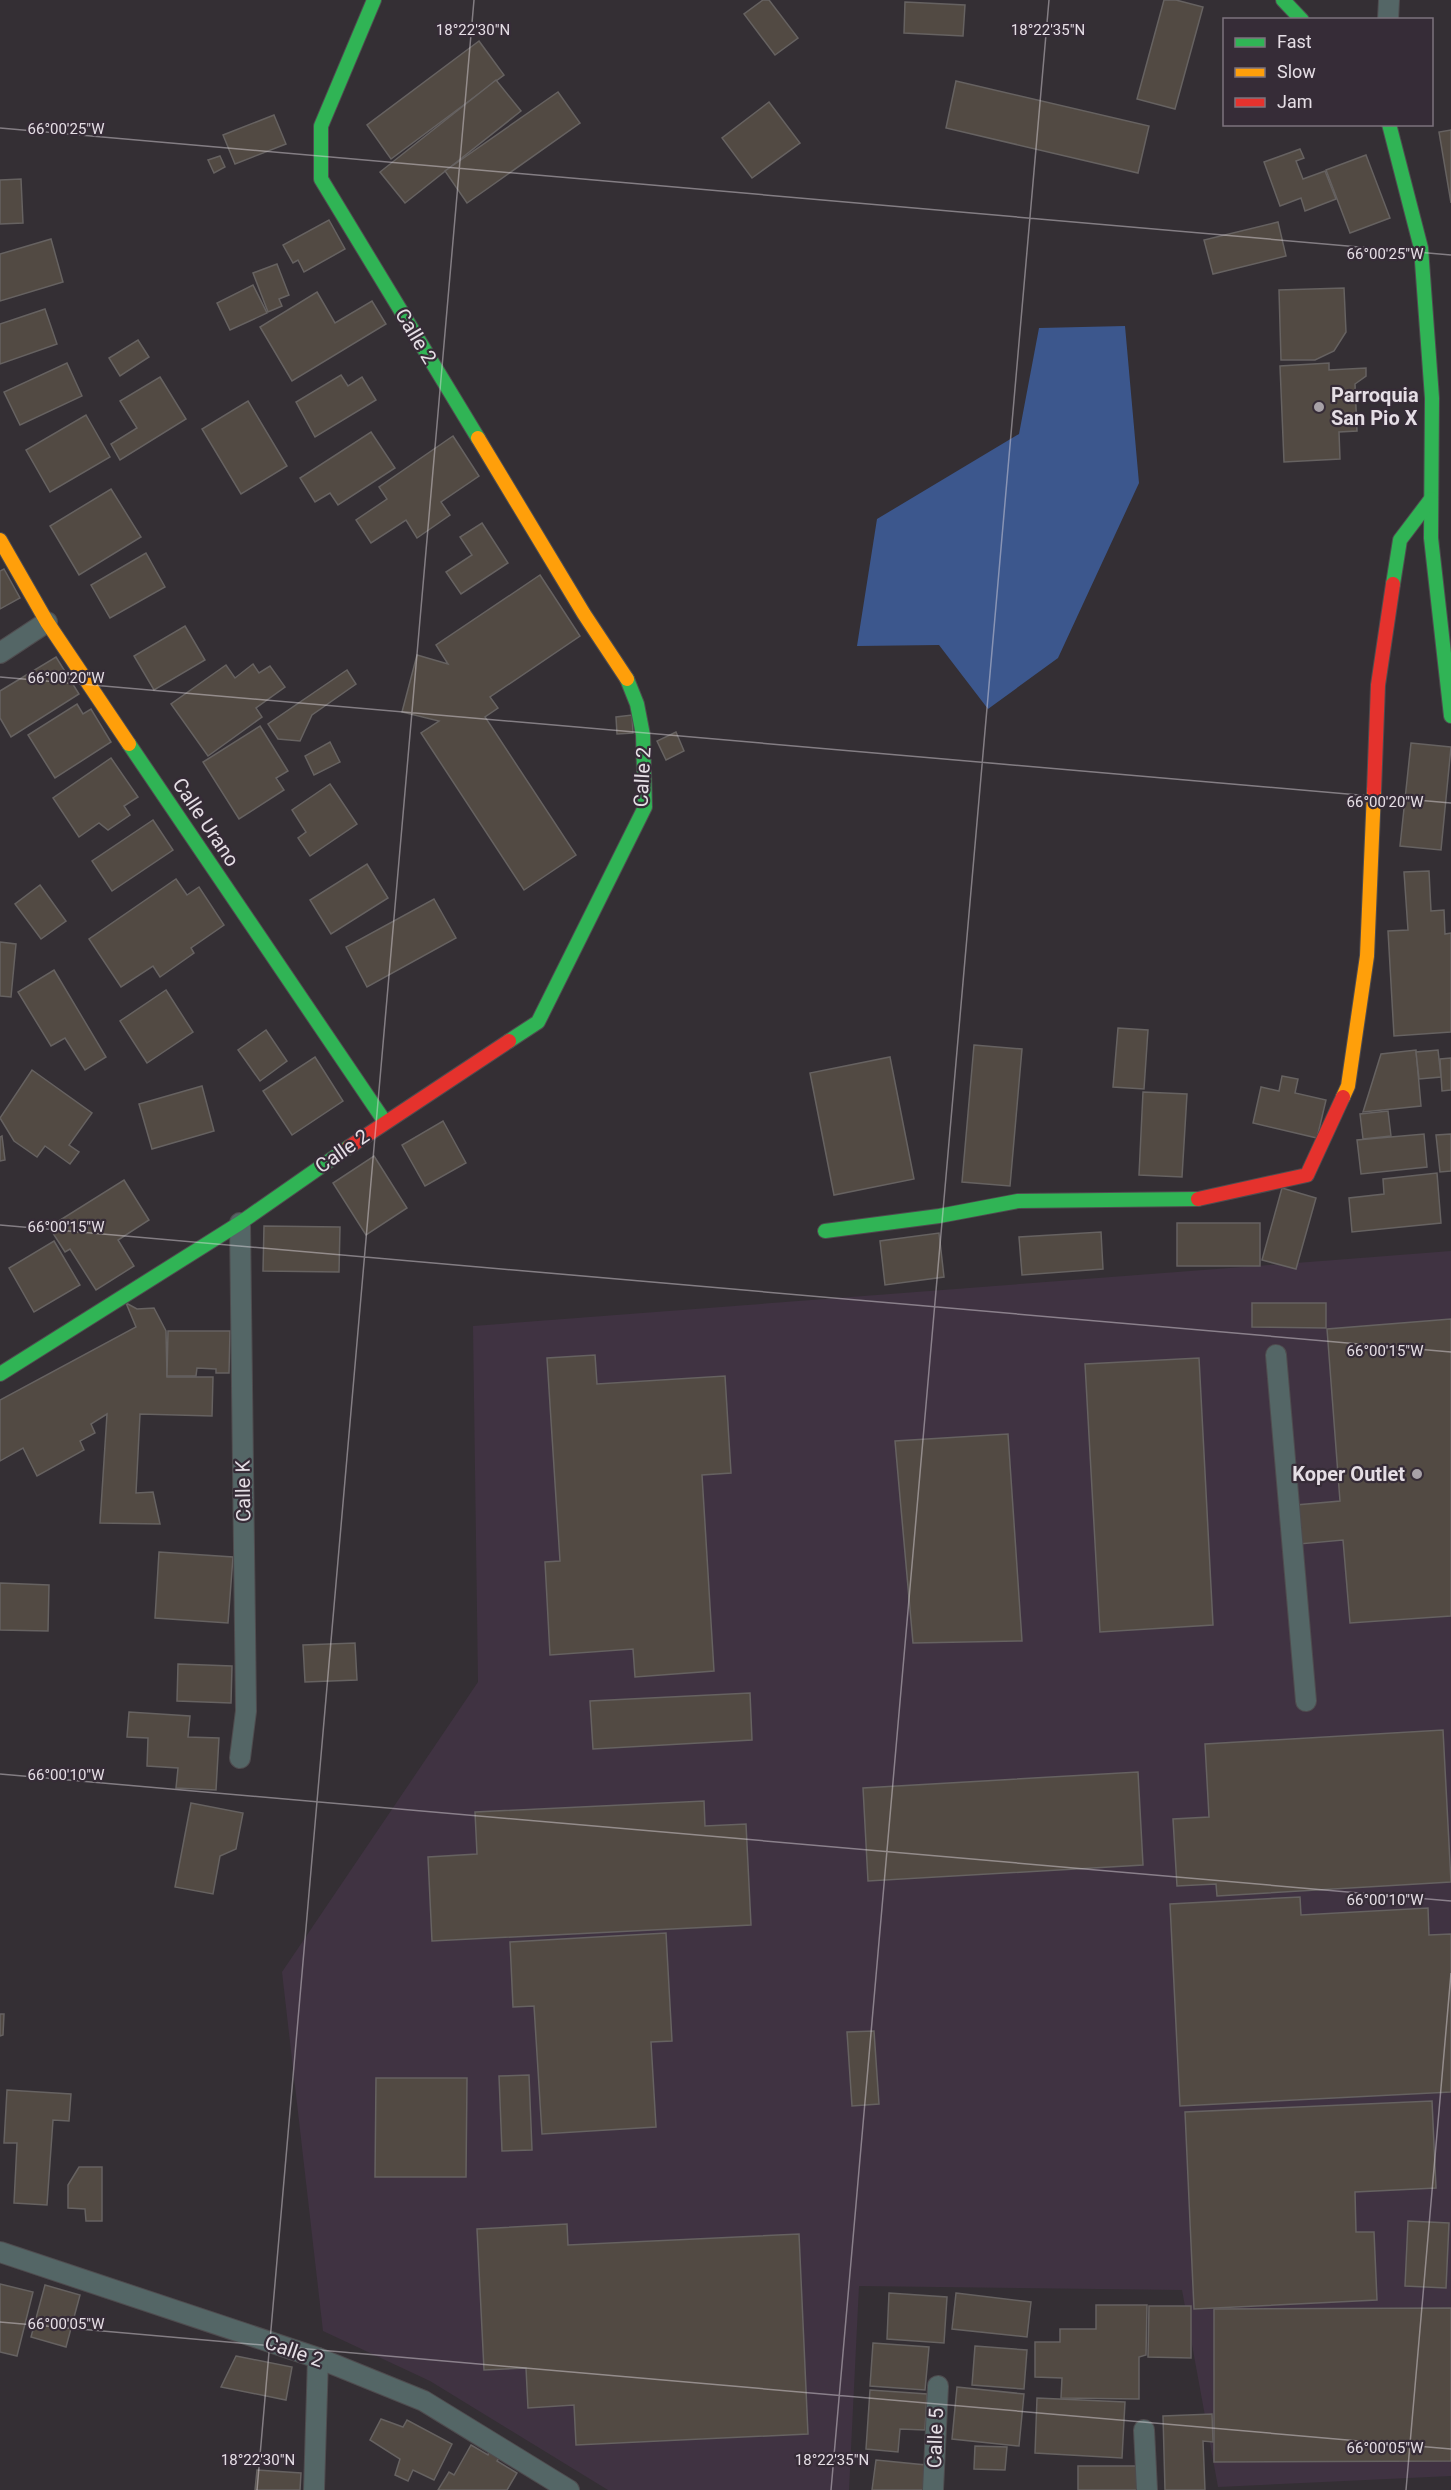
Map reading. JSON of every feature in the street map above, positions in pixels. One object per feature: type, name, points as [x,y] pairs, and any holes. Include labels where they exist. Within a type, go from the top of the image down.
[{"type":"street","name":"Calle 2","points":[[0,1374],[240,1223],[384,1122],[538,1022],[645,807],[644,735],[637,704],[623,670],[584,614],[321,179],[321,126],[374,0]]},
{"type":"street","points":[[1283,0],[1300,18]]},
{"type":"street","points":[[1388,18],[1389,0]]},
{"type":"street","points":[[1390,126],[1421,248],[1432,398],[1431,538],[1451,716]]},
{"type":"street","points":[[825,1231],[939,1216],[1018,1201],[1100,1202],[1208,1199],[1307,1175],[1347,1086],[1367,956],[1378,685],[1400,540],[1431,499]]},
{"type":"street","name":"Calle Urano","points":[[0,540],[47,622],[384,1122]]},
{"type":"street","points":[[0,653],[47,622]]},
{"type":"street","name":"Calle K","points":[[240,1223],[246,1660],[246,1711],[240,1758]]},
{"type":"street","points":[[1276,1355],[1306,1701]]},
{"type":"street","name":"Calle 2","points":[[0,2252],[318,2358],[424,2401],[569,2490]]},
{"type":"street","points":[[314,2490],[318,2358]]},
{"type":"street","name":"Calle 5","points":[[933,2490],[938,2386]]},
{"type":"street","points":[[1144,2430],[1147,2490]]},
{"type":"shaded area","points":[[1451,1251],[1451,2476],[1218,2487],[1182,2290],[859,2286],[849,2490],[608,2490],[430,2381],[323,2331],[282,1972],[478,1682],[473,1326]]},
{"type":"water","points":[[1125,326],[1139,483],[1058,658],[988,709],[939,645],[857,646],[877,519],[1019,434],[1039,328]]},
{"type":"building","points":[[763,0],[769,0],[798,38],[775,55],[744,14]]},
{"type":"building","points":[[1164,0],[1176,0],[1203,7],[1175,109],[1137,99]]},
{"type":"building","points":[[905,2],[965,5],[963,36],[904,33]]},
{"type":"building","points":[[479,41],[504,75],[391,159],[367,125]]},
{"type":"building","points":[[496,80],[521,111],[405,203],[380,172]]},
{"type":"building","points":[[956,81],[1149,126],[1138,173],[946,128]]},
{"type":"building","points":[[558,92],[580,123],[467,203],[445,171]]},
{"type":"building","points":[[769,102],[800,143],[752,178],[722,138]]},
{"type":"building","points":[[274,115],[286,144],[235,164],[223,135]]},
{"type":"building","points":[[1451,130],[1451,203],[1439,132]]},
{"type":"building","points":[[1300,149],[1304,158],[1296,161],[1303,179],[1325,171],[1336,199],[1305,211],[1301,198],[1280,206],[1264,162]]},
{"type":"building","points":[[1366,155],[1390,218],[1350,233],[1326,170]]},
{"type":"building","points":[[220,156],[225,167],[214,173],[208,160]]},
{"type":"building","points":[[21,179],[23,223],[0,224],[0,180]]},
{"type":"building","points":[[329,220],[345,249],[304,272],[298,260],[293,263],[283,245]]},
{"type":"building","points":[[1278,222],[1286,256],[1213,274],[1204,240]]},
{"type":"building","points":[[51,239],[63,282],[0,301],[0,254]]},
{"type":"building","points":[[277,264],[289,295],[279,299],[282,306],[268,312],[253,273]]},
{"type":"building","points":[[253,285],[267,313],[230,330],[217,303]]},
{"type":"building","name":"Parroquia San Pio X","points":[[1344,288],[1346,332],[1334,351],[1315,360],[1281,360],[1279,290]]},
{"type":"building","points":[[317,292],[335,323],[372,301],[386,324],[292,381],[260,327]]},
{"type":"building","points":[[45,309],[57,344],[0,364],[0,324]]},
{"type":"building","points":[[138,340],[149,357],[120,376],[109,358]]},
{"type":"building","points":[[67,363],[82,396],[20,425],[4,392]]},
{"type":"building","name":"Parroquia San Pio X","points":[[1329,363],[1329,370],[1366,368],[1366,376],[1355,384],[1357,431],[1339,432],[1340,459],[1284,462],[1280,366]]},
{"type":"building","points":[[341,375],[348,386],[362,377],[376,400],[315,437],[296,402]]},
{"type":"building","points":[[160,377],[186,419],[120,460],[111,444],[137,428],[120,401]]},
{"type":"building","points":[[248,401],[287,466],[241,494],[202,429]]},
{"type":"building","points":[[86,415],[110,457],[50,492],[26,450]]},
{"type":"building","points":[[371,432],[395,468],[338,505],[330,493],[315,502],[300,478]]},
{"type":"building","points":[[453,436],[479,476],[441,502],[450,515],[417,538],[406,520],[371,543],[356,520],[387,499],[379,487]]},
{"type":"building","points":[[111,489],[141,537],[79,575],[50,526]]},
{"type":"building","points":[[482,523],[508,563],[461,594],[446,572],[472,555],[460,537]]},
{"type":"building","points":[[146,553],[165,587],[110,618],[91,585]]},
{"type":"building","points":[[4,569],[20,598],[0,609],[0,571]]},
{"type":"building","points":[[540,575],[580,636],[490,697],[498,708],[485,717],[576,855],[524,890],[421,733],[439,721],[402,712],[417,655],[448,664],[436,645]]},
{"type":"building","points":[[185,626],[205,660],[154,690],[134,656]]},
{"type":"building","points":[[56,657],[79,694],[11,737],[0,718],[0,691]]},
{"type":"building","points":[[253,664],[259,673],[270,666],[285,687],[256,708],[262,717],[208,756],[171,704],[226,665],[235,678]]},
{"type":"building","points":[[347,670],[356,684],[312,715],[300,741],[278,739],[268,724]]},
{"type":"building","points":[[77,704],[83,714],[91,709],[111,742],[55,778],[28,735]]},
{"type":"building","points":[[632,715],[633,733],[617,734],[616,717]]},
{"type":"building","points":[[260,726],[288,771],[276,778],[284,790],[239,819],[203,762]]},
{"type":"building","points":[[676,732],[684,751],[666,760],[657,741]]},
{"type":"building","points":[[330,742],[340,762],[314,775],[305,756]]},
{"type":"building","points":[[1411,743],[1451,747],[1441,850],[1400,846]]},
{"type":"building","points":[[111,758],[138,797],[124,806],[130,815],[108,830],[99,823],[79,837],[53,798]]},
{"type":"building","points":[[330,784],[357,824],[310,856],[298,838],[306,832],[292,810]]},
{"type":"building","points":[[153,820],[173,850],[112,891],[92,861]]},
{"type":"building","points":[[367,864],[388,898],[331,934],[310,900]]},
{"type":"building","points":[[1429,871],[1431,911],[1444,910],[1445,934],[1451,933],[1451,1032],[1394,1036],[1388,931],[1408,930],[1404,872]]},
{"type":"building","points":[[176,879],[187,895],[199,887],[224,925],[191,948],[194,953],[160,977],[153,966],[121,987],[89,939]]},
{"type":"building","points":[[40,885],[66,921],[41,939],[15,904]]},
{"type":"building","points":[[434,899],[456,938],[367,987],[346,947]]},
{"type":"building","points":[[0,942],[16,944],[11,997],[0,996]]},
{"type":"building","points":[[54,970],[106,1057],[85,1070],[65,1038],[51,1046],[18,992]]},
{"type":"building","points":[[166,990],[193,1032],[147,1063],[120,1021]]},
{"type":"building","points":[[1118,1028],[1148,1030],[1144,1089],[1113,1087]]},
{"type":"building","points":[[266,1030],[287,1061],[260,1081],[238,1050]]},
{"type":"building","points":[[974,1045],[1022,1049],[1010,1186],[962,1182]]},
{"type":"building","points":[[1416,1050],[1421,1106],[1363,1112],[1381,1054]]},
{"type":"building","points":[[1438,1050],[1441,1077],[1419,1079],[1416,1052]]},
{"type":"building","points":[[315,1057],[343,1101],[292,1135],[263,1091]]},
{"type":"building","points":[[890,1057],[914,1179],[834,1195],[810,1073]]},
{"type":"building","points":[[1451,1058],[1451,1090],[1442,1091],[1440,1059]]},
{"type":"building","points":[[32,1070],[92,1113],[69,1145],[79,1152],[70,1164],[45,1146],[37,1157],[14,1141],[0,1118]]},
{"type":"building","points":[[1282,1076],[1298,1079],[1295,1093],[1326,1100],[1317,1138],[1253,1123],[1261,1087],[1279,1091]]},
{"type":"building","points":[[202,1086],[214,1131],[152,1149],[139,1104]]},
{"type":"building","points":[[1143,1092],[1187,1094],[1182,1177],[1139,1175]]},
{"type":"building","points":[[1388,1111],[1391,1136],[1363,1139],[1360,1114]]},
{"type":"building","points":[[443,1121],[466,1163],[425,1186],[402,1145]]},
{"type":"building","points":[[1424,1134],[1427,1167],[1361,1174],[1357,1140]]},
{"type":"building","points":[[1451,1134],[1451,1171],[1440,1172],[1436,1135]]},
{"type":"building","points":[[2,1136],[5,1160],[0,1161],[0,1137]]},
{"type":"building","points":[[374,1156],[407,1208],[366,1235],[333,1183]]},
{"type":"building","points":[[1437,1173],[1441,1223],[1352,1232],[1349,1198],[1384,1194],[1383,1179]]},
{"type":"building","points":[[124,1180],[149,1220],[118,1240],[134,1266],[96,1290],[70,1249],[65,1252],[49,1227]]},
{"type":"building","points":[[1282,1188],[1316,1198],[1296,1269],[1262,1260]]},
{"type":"building","points":[[1177,1223],[1260,1223],[1260,1266],[1177,1266]]},
{"type":"building","points":[[264,1226],[340,1227],[339,1272],[263,1271]]},
{"type":"building","points":[[1101,1232],[1103,1269],[1022,1275],[1019,1237]]},
{"type":"building","points":[[939,1233],[944,1277],[885,1285],[880,1241]]},
{"type":"building","points":[[54,1241],[80,1285],[34,1312],[9,1268]]},
{"type":"building","points":[[126,1303],[137,1309],[154,1308],[166,1331],[167,1377],[213,1377],[212,1416],[140,1414],[136,1493],[153,1492],[160,1524],[100,1523],[107,1414],[91,1424],[95,1433],[80,1441],[84,1450],[37,1476],[23,1448],[0,1461],[0,1400],[136,1327]]},
{"type":"building","points":[[1252,1303],[1326,1303],[1326,1328],[1252,1327]]},
{"type":"building","points":[[1451,1319],[1451,1616],[1350,1623],[1343,1540],[1299,1544],[1296,1505],[1340,1501],[1327,1329]]},
{"type":"building","points":[[168,1331],[230,1331],[229,1373],[216,1373],[216,1369],[197,1368],[196,1376],[167,1376]]},
{"type":"building","points":[[595,1355],[597,1384],[725,1376],[731,1473],[702,1475],[714,1671],[635,1677],[633,1649],[550,1655],[545,1562],[560,1561],[547,1358]]},
{"type":"building","points":[[1199,1358],[1213,1625],[1100,1632],[1085,1364]]},
{"type":"building","points":[[1008,1434],[1022,1641],[913,1643],[895,1441]]},
{"type":"building","points":[[159,1552],[233,1557],[228,1623],[155,1618]]},
{"type":"building","points":[[0,1583],[49,1585],[48,1631],[0,1630]]},
{"type":"building","points":[[355,1643],[357,1680],[305,1682],[303,1645]]},
{"type":"building","points":[[178,1664],[232,1666],[231,1703],[177,1701]]},
{"type":"building","points":[[750,1693],[752,1740],[593,1749],[590,1701]]},
{"type":"building","points":[[129,1712],[190,1716],[188,1737],[219,1738],[216,1790],[176,1788],[178,1768],[147,1766],[148,1738],[127,1737]]},
{"type":"building","points":[[1443,1730],[1451,1882],[1217,1896],[1216,1884],[1177,1886],[1173,1819],[1209,1817],[1205,1744]]},
{"type":"building","points":[[1138,1772],[1143,1865],[868,1881],[863,1788]]},
{"type":"building","points":[[704,1801],[705,1826],[746,1824],[751,1925],[432,1941],[428,1857],[477,1854],[475,1812]]},
{"type":"building","points":[[191,1803],[243,1813],[236,1849],[220,1856],[213,1894],[175,1887]]},
{"type":"building","points":[[1300,1897],[1301,1915],[1428,1908],[1429,1935],[1451,1934],[1451,2092],[1180,2106],[1170,1904]]},
{"type":"building","points":[[666,1933],[672,2041],[651,2042],[656,2127],[542,2134],[534,2006],[513,2007],[510,1942]]},
{"type":"building","points":[[0,2014],[4,2014],[3,2035],[0,2036]]},
{"type":"building","points":[[874,2031],[879,2104],[852,2106],[847,2032]]},
{"type":"building","points":[[529,2075],[532,2150],[502,2151],[499,2076]]},
{"type":"building","points":[[376,2078],[467,2078],[466,2177],[375,2177]]},
{"type":"building","points":[[7,2090],[71,2094],[69,2121],[53,2120],[47,2205],[14,2203],[17,2143],[4,2143]]},
{"type":"building","points":[[1432,2101],[1436,2188],[1355,2192],[1356,2232],[1374,2232],[1377,2300],[1194,2309],[1185,2112]]},
{"type":"building","points":[[79,2167],[102,2167],[102,2221],[86,2221],[85,2209],[68,2208],[68,2185]]},
{"type":"building","points":[[1408,2221],[1449,2223],[1446,2288],[1405,2286]]},
{"type":"building","points":[[567,2224],[568,2245],[799,2234],[808,2434],[576,2445],[574,2405],[528,2408],[526,2368],[484,2370],[477,2229]]},
{"type":"building","points":[[0,2284],[33,2292],[17,2356],[0,2352]]},
{"type":"building","points":[[45,2285],[80,2295],[66,2347],[31,2337]]},
{"type":"building","points":[[889,2293],[947,2297],[944,2343],[887,2339]]},
{"type":"building","points":[[956,2293],[1031,2302],[1027,2337],[952,2329]]},
{"type":"building","points":[[1096,2305],[1147,2305],[1146,2355],[1139,2357],[1139,2399],[1061,2398],[1062,2378],[1035,2377],[1035,2342],[1060,2342],[1060,2329],[1096,2329]]},
{"type":"building","points":[[1149,2306],[1191,2306],[1191,2358],[1148,2357]]},
{"type":"building","points":[[1451,2308],[1451,2461],[1214,2462],[1214,2309]]},
{"type":"building","points":[[873,2343],[929,2347],[925,2390],[870,2386]]},
{"type":"building","points":[[975,2346],[1027,2350],[1024,2389],[972,2385]]},
{"type":"building","points":[[236,2356],[292,2367],[286,2400],[221,2387]]},
{"type":"building","points":[[957,2387],[1024,2394],[1019,2446],[952,2439]]},
{"type":"building","points":[[870,2390],[927,2394],[925,2430],[900,2429],[898,2452],[866,2449]]},
{"type":"building","points":[[1037,2398],[1125,2402],[1122,2458],[1035,2453]]},
{"type":"building","points":[[1212,2414],[1213,2442],[1203,2441],[1205,2490],[1165,2490],[1163,2416]]},
{"type":"building","points":[[381,2419],[403,2427],[407,2420],[452,2444],[434,2480],[413,2470],[408,2481],[395,2475],[400,2459],[370,2440]]},
{"type":"building","points":[[471,2445],[488,2455],[489,2452],[499,2458],[497,2461],[517,2473],[507,2490],[438,2490],[449,2472],[454,2475]]},
{"type":"building","points":[[975,2446],[1007,2447],[1005,2470],[974,2469]]},
{"type":"building","points":[[876,2460],[926,2465],[924,2490],[872,2490]]},
{"type":"building","points":[[1078,2466],[1139,2466],[1139,2490],[1078,2490]]},
{"type":"building","points":[[257,2470],[301,2473],[300,2490],[255,2490]]},
{"type":"traffic: fast","points":[[374,0],[321,126],[321,179],[478,438]]},
{"type":"traffic: fast","points":[[1283,0],[1300,18]]},
{"type":"traffic: fast","points":[[1390,126],[1421,248],[1432,398],[1431,538],[1451,716]]},
{"type":"traffic: fast","points":[[1393,584],[1400,540],[1431,499]]},
{"type":"traffic: fast","points":[[509,1041],[538,1022],[645,807],[643,735],[637,704],[627,679]]},
{"type":"traffic: fast","points":[[129,744],[385,1122]]},
{"type":"traffic: fast","points":[[0,1374],[240,1223],[349,1147]]},
{"type":"traffic: fast","points":[[825,1231],[939,1216],[1018,1201],[1198,1199]]},
{"type":"traffic: slow","points":[[478,438],[584,614],[627,679]]},
{"type":"traffic: slow","points":[[0,540],[47,622],[129,744]]},
{"type":"traffic: slow","points":[[1343,1097],[1348,1086],[1367,956],[1374,791]]},
{"type":"traffic: jam","points":[[1374,791],[1378,685],[1393,584]]},
{"type":"traffic: jam","points":[[349,1147],[509,1041]]},
{"type":"traffic: jam","points":[[1198,1199],[1307,1175],[1343,1097]]},
{"type":"place","name":"Parroquia San Pio X","points":[[1319,407]]},
{"type":"place","name":"Koper Outlet","points":[[1417,1474]]}]
